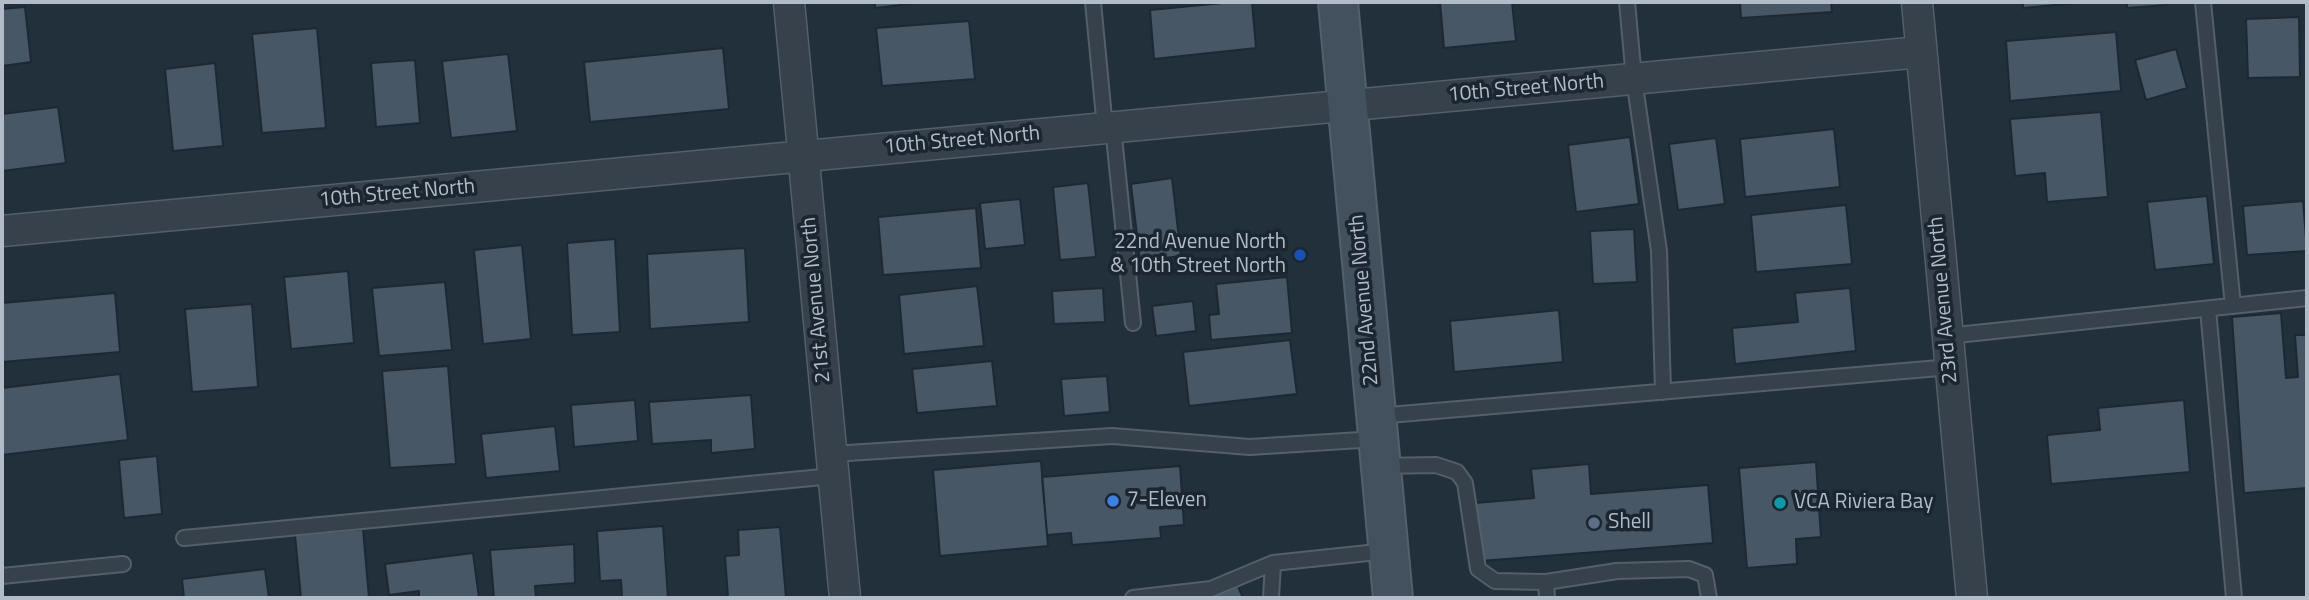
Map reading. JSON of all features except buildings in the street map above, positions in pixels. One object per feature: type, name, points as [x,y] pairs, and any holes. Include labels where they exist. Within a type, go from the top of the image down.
[{"type":"main road","name":"22nd Avenue North","points":[[1338,2],[1393,598]]},
{"type":"street","name":"21st Avenue North","points":[[789,2],[845,598]]},
{"type":"street","name":"23rd Avenue North","points":[[1917,2],[1972,598]]},
{"type":"street","name":"10th Street North","points":[[2,231],[1921,52]]},
{"type":"lane","points":[[1093,2],[1133,323]]},
{"type":"lane","points":[[1627,2],[1634,79],[1659,251],[1663,392]]},
{"type":"lane","points":[[2203,2],[2233,306]]},
{"type":"lane","points":[[1947,335],[2307,299]]},
{"type":"lane","points":[[2208,309],[2234,598]]},
{"type":"lane","points":[[184,538],[1112,436],[1250,447],[1378,440],[1663,392],[1951,367]]},
{"type":"lane","points":[[1378,440],[1457,472],[1465,483],[1478,569],[1495,581],[1546,582],[1617,571],[1689,569],[1705,575],[1709,598]]},
{"type":"lane","points":[[1133,598],[1211,589],[1273,563],[1388,551]]},
{"type":"lane","points":[[1271,598],[1273,563]]},
{"type":"lane","points":[[2,576],[123,564]]},
{"type":"lane","points":[[1546,582],[1547,598]]},
{"type":"place","name":"22nd Avenue North & 10th Street North","points":[[1300,255]]},
{"type":"place","name":"7-Eleven","points":[[1113,501]]},
{"type":"place","name":"VCA Riviera Bay","points":[[1780,503]]},
{"type":"place","name":"Shell","points":[[1594,523]]}]
